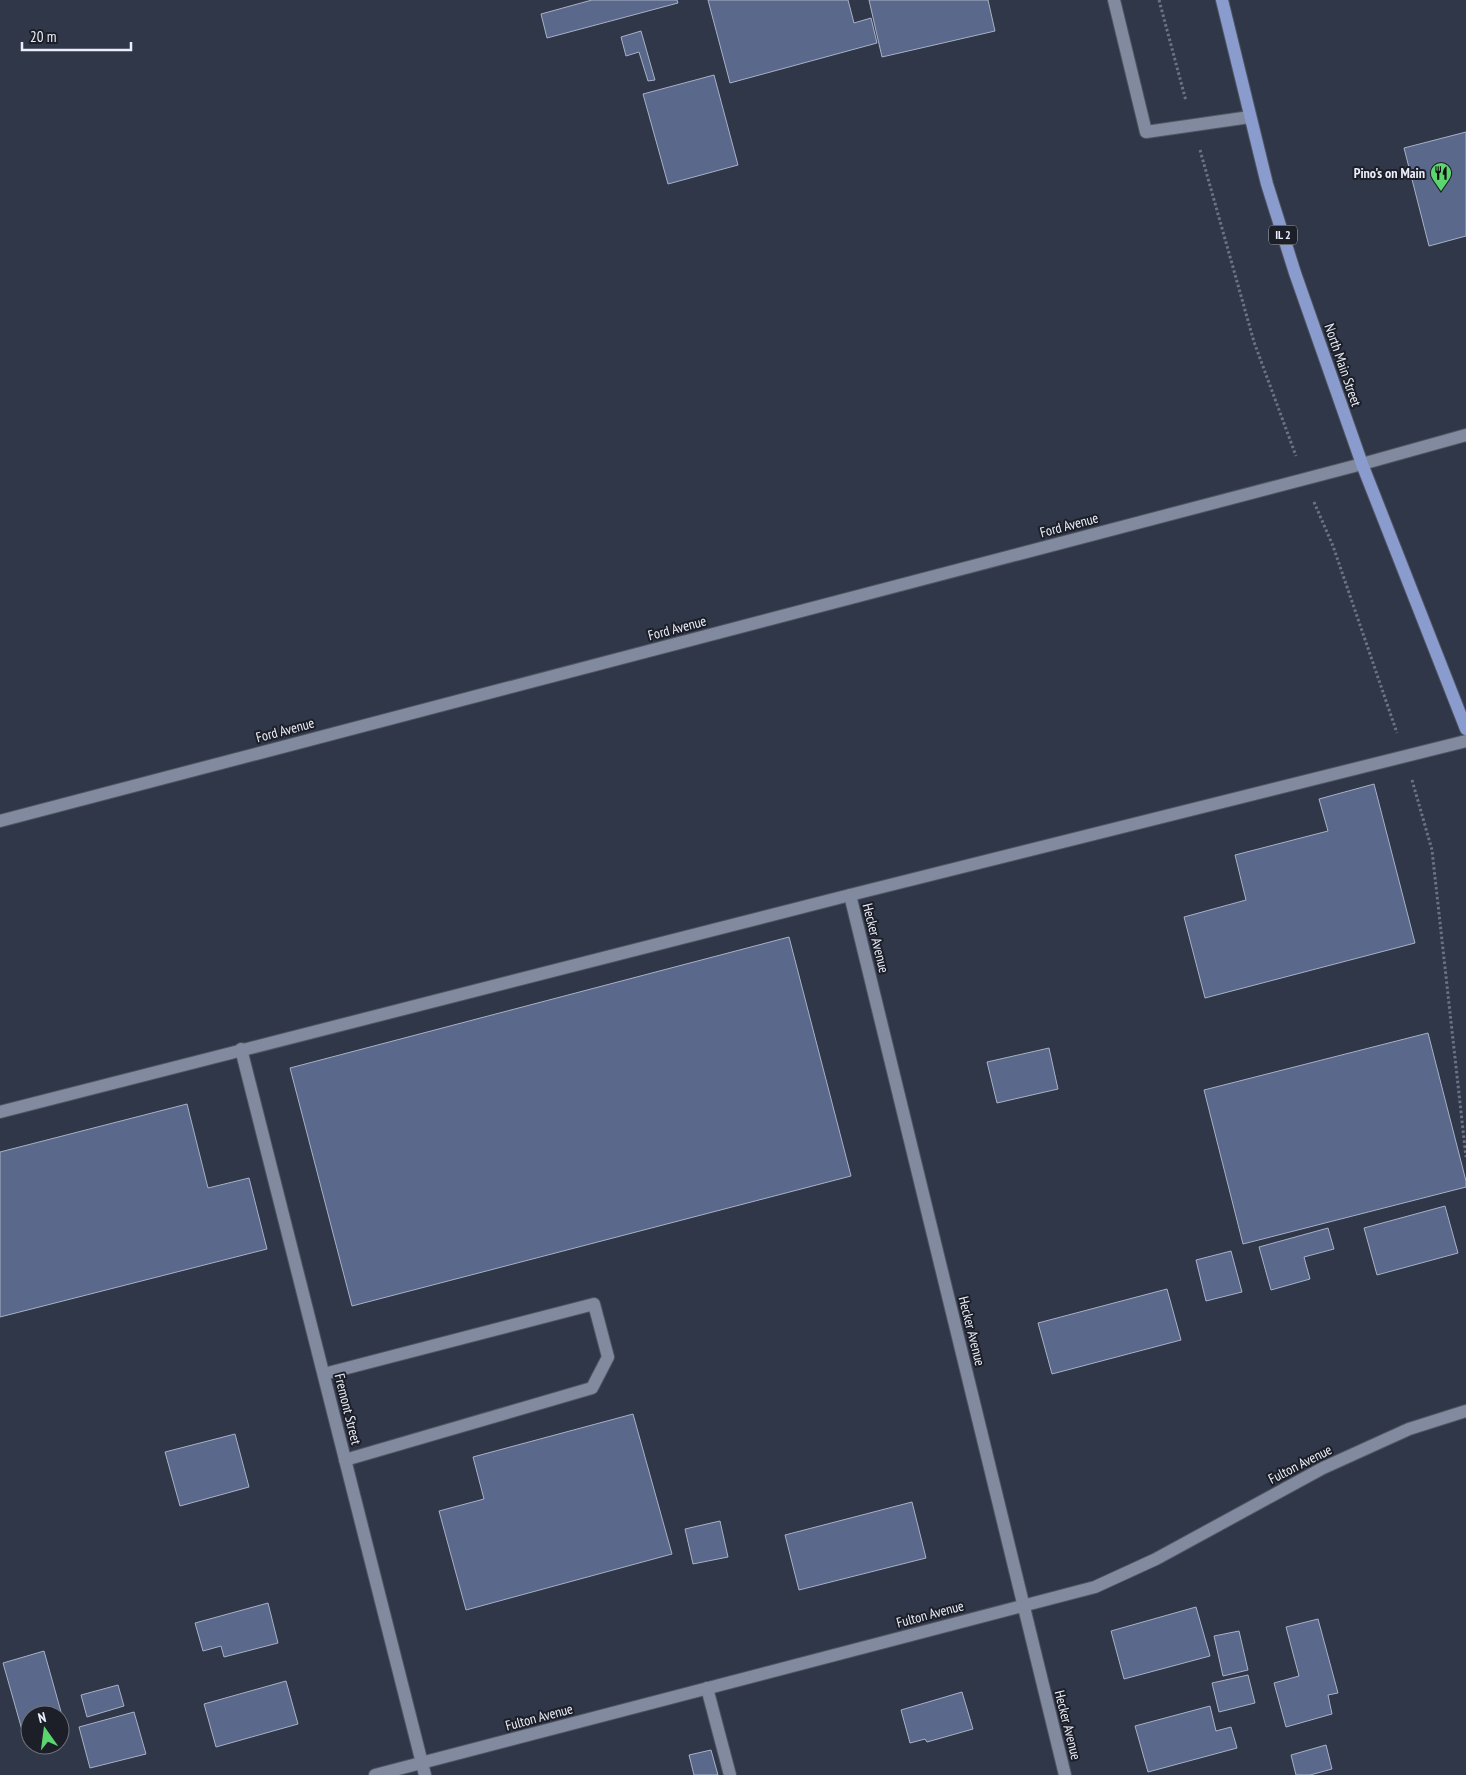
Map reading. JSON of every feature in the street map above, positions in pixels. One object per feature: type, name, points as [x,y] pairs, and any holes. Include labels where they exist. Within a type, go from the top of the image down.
[{"type":"main road","name":"North Main Street","points":[[1222,0],[1267,184],[1292,264],[1362,464],[1466,730]]},
{"type":"street","points":[[1114,0],[1146,132],[1250,117]]},
{"type":"street","name":"Ford Avenue","points":[[0,821],[1362,464],[1466,435]]},
{"type":"street","points":[[0,1112],[850,895],[1466,742]]},
{"type":"street","name":"Hecker Avenue","points":[[850,895],[1065,1775]]},
{"type":"street","name":"Fremont Street","points":[[241,1049],[424,1769]]},
{"type":"street","points":[[324,1374],[594,1304],[608,1357],[592,1388],[345,1460]]},
{"type":"street","name":"Fulton Avenue","points":[[375,1775],[424,1769],[707,1688],[1095,1587],[1156,1559],[1338,1461],[1410,1429],[1466,1411]]},
{"type":"street","points":[[707,1688],[730,1775]]},
{"type":"path","points":[[1160,0],[1254,342],[1305,479],[1333,546],[1405,757],[1432,850],[1466,1157]]},
{"type":"building","points":[[592,0],[677,0],[678,3],[547,38],[541,14]]},
{"type":"building","points":[[708,0],[848,0],[854,23],[871,18],[877,43],[730,83]]},
{"type":"building","points":[[869,0],[988,0],[995,31],[882,57]]},
{"type":"building","points":[[641,31],[655,80],[648,81],[639,52],[626,56],[621,37]]},
{"type":"building","points":[[714,75],[738,165],[668,184],[643,94]]},
{"type":"building","name":"Pino's on Main","points":[[1466,132],[1466,236],[1429,246],[1404,148]]},
{"type":"building","points":[[1374,784],[1415,943],[1205,998],[1184,917],[1246,900],[1235,855],[1328,831],[1319,799]]},
{"type":"building","points":[[789,937],[851,1176],[352,1306],[290,1068]]},
{"type":"building","points":[[1428,1033],[1466,1187],[1243,1244],[1204,1090]]},
{"type":"building","points":[[1049,1048],[1058,1089],[997,1103],[987,1062]]},
{"type":"building","points":[[187,1104],[208,1188],[249,1178],[267,1249],[0,1317],[0,1152]]},
{"type":"building","points":[[1445,1206],[1458,1253],[1377,1275],[1364,1228]]},
{"type":"building","points":[[1328,1228],[1334,1249],[1304,1257],[1310,1279],[1271,1290],[1259,1247]]},
{"type":"building","points":[[1231,1251],[1242,1292],[1206,1301],[1196,1260]]},
{"type":"building","points":[[1167,1289],[1181,1340],[1052,1374],[1038,1323]]},
{"type":"building","points":[[633,1414],[672,1554],[466,1610],[439,1511],[484,1499],[473,1457]]},
{"type":"building","points":[[235,1434],[249,1487],[180,1506],[165,1452]]},
{"type":"building","points":[[912,1502],[926,1558],[799,1590],[785,1535]]},
{"type":"building","points":[[720,1521],[728,1557],[693,1564],[685,1529]]},
{"type":"building","points":[[268,1603],[278,1643],[224,1657],[221,1646],[203,1651],[195,1623]]},
{"type":"building","points":[[1196,1607],[1210,1656],[1124,1679],[1111,1631]]},
{"type":"building","points":[[1318,1619],[1338,1693],[1328,1695],[1332,1714],[1286,1727],[1274,1683],[1299,1676],[1286,1627]]},
{"type":"building","points":[[1239,1631],[1248,1670],[1223,1676],[1214,1636]]},
{"type":"building","points":[[44,1651],[59,1705],[20,1705],[20,1723],[3,1663]]},
{"type":"building","points":[[1248,1675],[1255,1703],[1219,1712],[1212,1683]]},
{"type":"building","points":[[286,1681],[298,1724],[216,1747],[204,1704]]},
{"type":"building","points":[[118,1685],[124,1706],[87,1717],[81,1695]]},
{"type":"building","points":[[962,1692],[973,1729],[927,1742],[925,1739],[910,1743],[901,1710]]},
{"type":"building","points":[[1210,1706],[1216,1731],[1231,1727],[1237,1748],[1148,1772],[1135,1726]]},
{"type":"building","points":[[134,1712],[146,1754],[90,1768],[79,1727]]},
{"type":"building","points":[[1326,1745],[1332,1769],[1310,1775],[1296,1775],[1291,1755]]},
{"type":"building","points":[[711,1750],[718,1775],[694,1775],[689,1755]]},
{"type":"place","name":"Pino's on Main","points":[[1441,192]]}]
